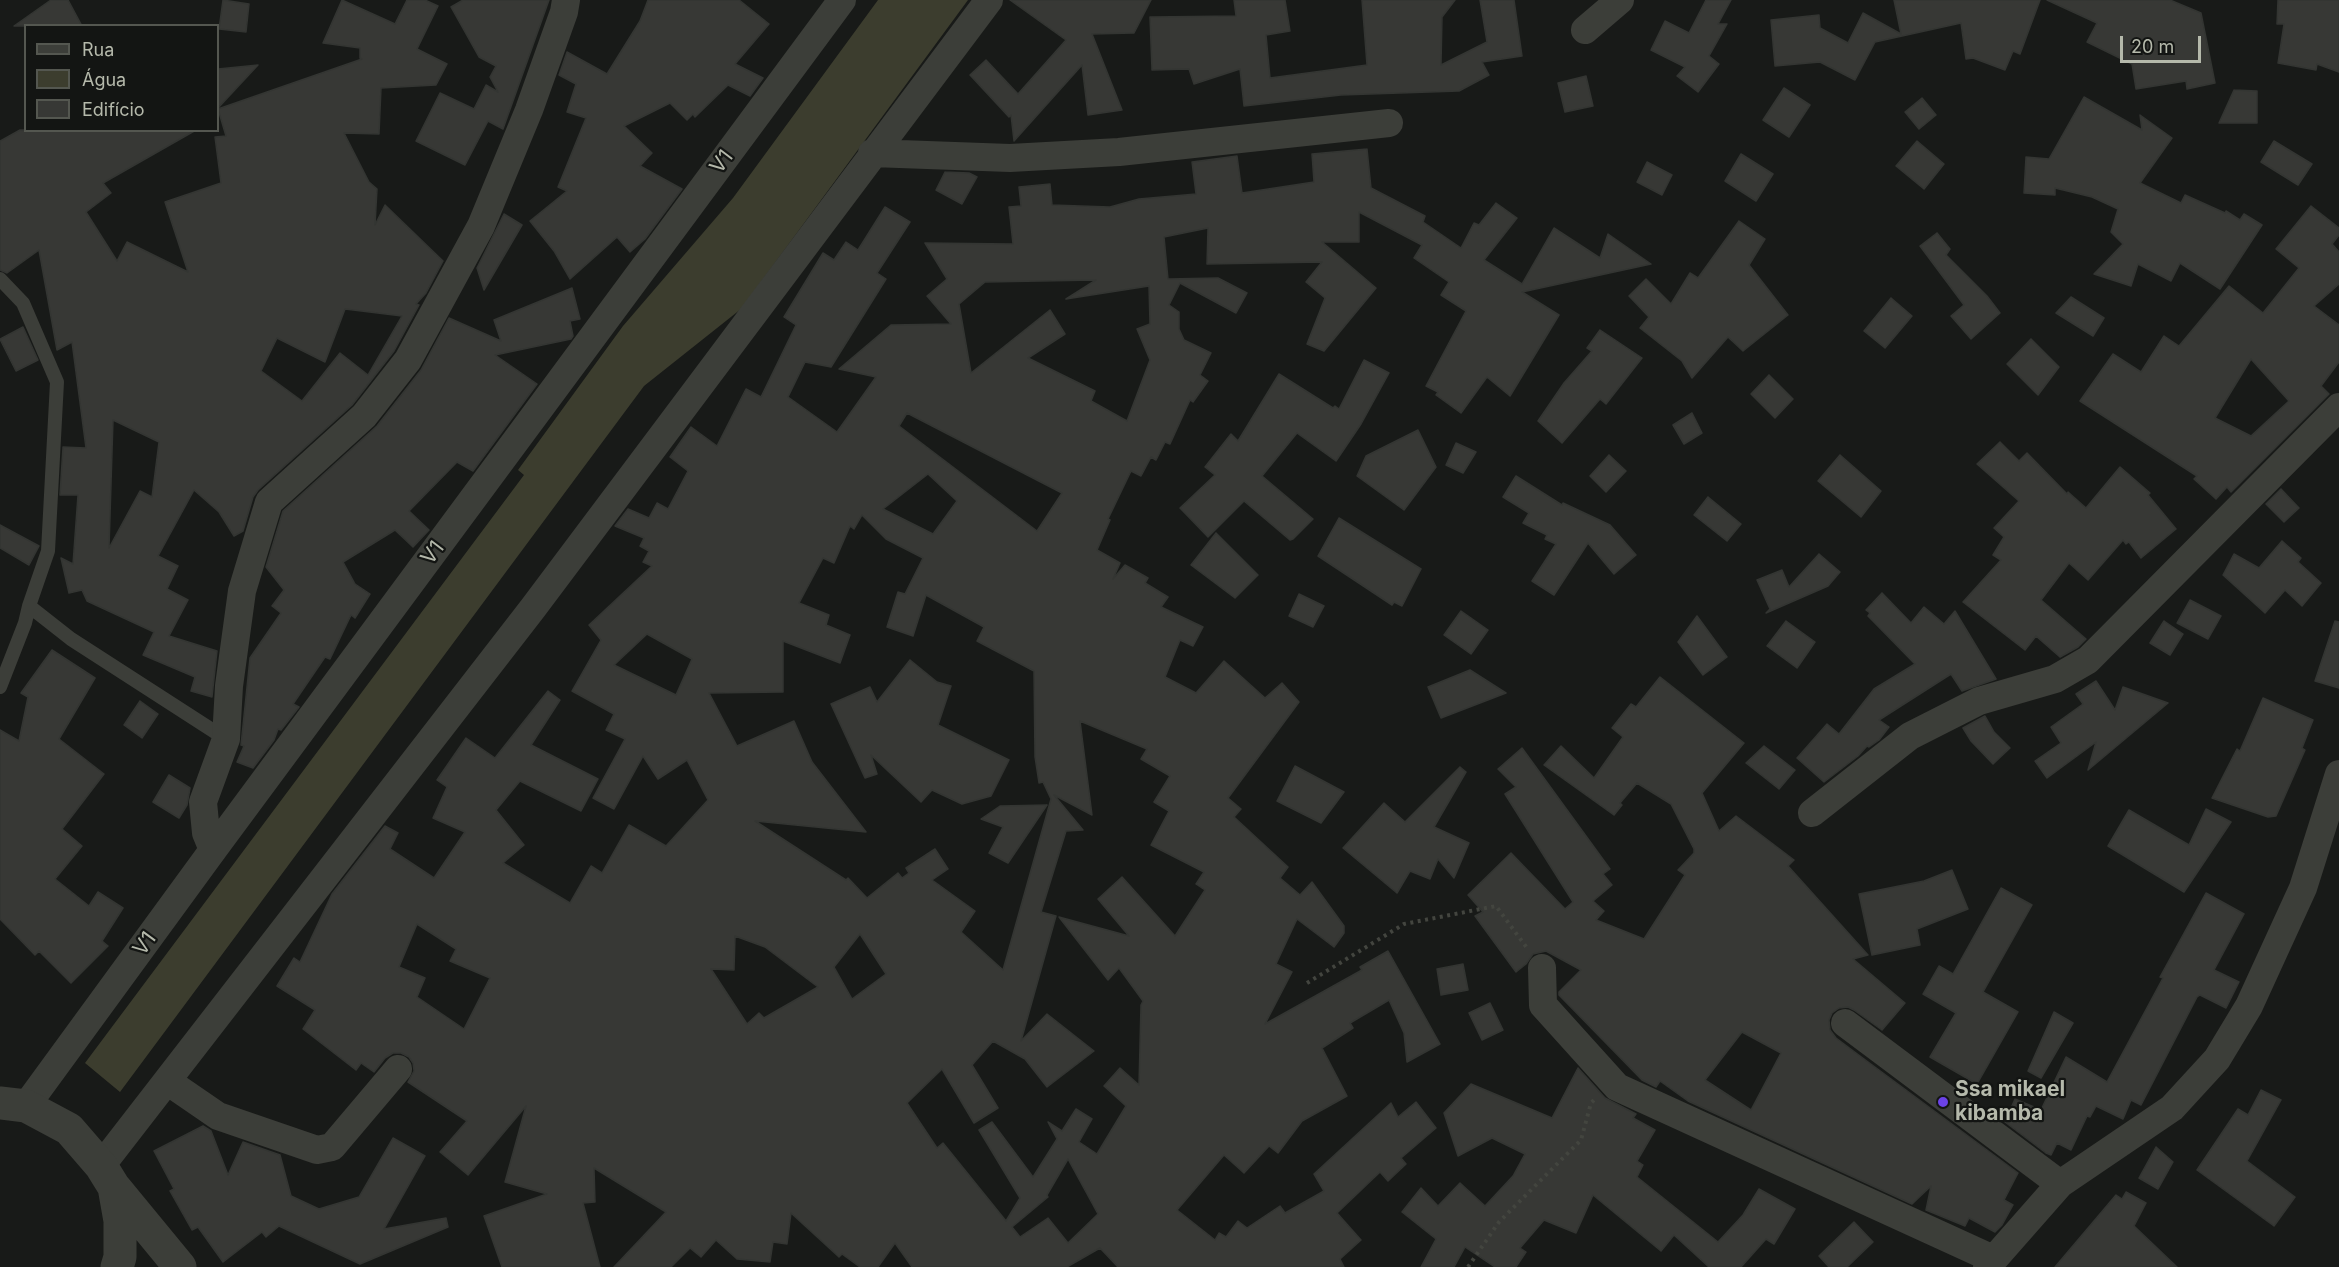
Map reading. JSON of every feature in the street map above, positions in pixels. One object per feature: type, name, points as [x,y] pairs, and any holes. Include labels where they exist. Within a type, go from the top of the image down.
[{"type":"street","points":[[213,850],[206,833],[203,802],[226,740],[229,686],[242,591],[269,502],[364,416],[408,360],[481,226],[529,110],[564,12],[566,0]]},
{"type":"street","name":"V1","points":[[13,1105],[213,850],[842,0]]},
{"type":"street","points":[[117,1267],[120,1257],[120,1221],[108,1176],[167,1081],[533,608],[988,0]]},
{"type":"street","points":[[1585,30],[1620,0]]},
{"type":"street","points":[[872,153],[1010,158],[1097,153],[1389,123]]},
{"type":"street","points":[[1812,813],[1910,736],[1979,701],[2055,679],[2088,660],[2339,407]]},
{"type":"street","points":[[1542,968],[1543,1005],[1617,1087],[1990,1263],[2060,1184],[2172,1108],[2217,1059],[2249,1006],[2304,888],[2339,774]]},
{"type":"street","points":[[1845,1023],[2060,1184]]},
{"type":"street","points":[[167,1081],[218,1116],[317,1150],[332,1147],[398,1069]]},
{"type":"street","points":[[13,1105],[69,1129],[180,1267]]},
{"type":"lane","points":[[0,279],[23,303],[57,382],[48,551],[28,606],[26,623],[0,687]]},
{"type":"lane","points":[[28,606],[71,639],[226,740]]},
{"type":"path","points":[[1307,983],[1404,924],[1496,906],[1542,968]]},
{"type":"path","points":[[1468,1267],[1499,1222],[1581,1140],[1591,1103],[1612,1081]]},
{"type":"water","points":[[878,0],[968,0],[741,309],[644,386],[120,1092],[85,1063],[524,475],[518,470],[623,326],[733,198]]},
{"type":"building","points":[[51,0],[68,0],[81,24],[24,24],[24,26],[14,26]]},
{"type":"building","points":[[223,0],[249,4],[246,32],[219,29]]},
{"type":"building","points":[[342,0],[395,24],[407,0],[425,0],[438,6],[417,49],[447,64],[436,85],[381,88],[379,134],[344,133],[369,182],[377,189],[375,225],[385,205],[443,261],[426,293],[416,304],[419,305],[394,351],[352,405],[258,490],[253,497],[243,531],[234,536],[219,512],[194,490],[158,556],[178,566],[167,589],[188,600],[169,636],[217,651],[212,697],[191,691],[195,677],[143,655],[154,632],[87,601],[82,590],[69,593],[61,558],[73,564],[78,495],[60,495],[63,447],[86,448],[72,342],[57,350],[39,250],[7,273],[0,270],[0,141],[20,130],[24,132],[192,132],[103,183],[111,193],[86,212],[117,261],[127,242],[188,272],[165,202],[221,183],[215,137],[226,136],[219,109],[362,59],[360,48],[323,43]],"holes":[[[345,309],[402,316],[368,375],[340,353],[302,401],[261,371],[277,338],[325,362]],[[113,420],[159,442],[152,497],[140,491],[109,548]]]},
{"type":"building","points":[[463,0],[549,0],[503,129],[488,121],[465,165],[416,141],[440,93],[474,109],[486,85],[498,92],[490,77],[496,66],[479,57],[451,7]]},
{"type":"building","points":[[648,0],[739,0],[769,24],[735,64],[763,78],[750,96],[728,85],[695,117],[693,114],[687,120],[670,103],[624,126],[652,153],[640,166],[682,189],[645,239],[630,252],[617,237],[570,279],[554,251],[530,221],[567,191],[558,187],[586,118],[567,112],[576,84],[559,75],[567,52],[607,74],[640,21]]},
{"type":"building","points":[[1010,0],[1151,0],[1134,33],[1092,34],[1122,110],[1088,115],[1082,65],[1014,141],[1011,115],[1009,117],[970,75],[986,60],[1018,94],[1066,40]]},
{"type":"building","points":[[1234,0],[1285,0],[1290,31],[1266,35],[1270,78],[1367,65],[1362,0],[1455,0],[1442,17],[1441,65],[1487,42],[1480,0],[1514,0],[1522,56],[1482,62],[1489,75],[1459,91],[1341,95],[1244,106],[1240,69],[1194,84],[1189,69],[1152,70],[1150,17],[1236,16]]},
{"type":"building","points":[[1706,0],[1731,0],[1718,24],[1727,24],[1709,56],[1719,64],[1698,92],[1677,76],[1685,67],[1651,50],[1665,21],[1689,33]]},
{"type":"building","points":[[1894,0],[2040,0],[2020,54],[2013,51],[2005,70],[1973,58],[1966,59],[1961,23],[1875,42],[1855,80],[1820,62],[1775,66],[1771,20],[1819,15],[1820,28],[1848,43],[1863,13],[1901,34]]},
{"type":"building","points":[[2047,0],[2170,0],[2201,13],[2215,83],[2187,89],[2186,81],[2136,89],[2132,64],[2087,42],[2097,23]]},
{"type":"building","points":[[2278,0],[2339,0],[2339,72],[2317,64],[2316,70],[2278,63],[2284,24],[2277,24]]},
{"type":"building","points":[[258,65],[219,107],[219,69]]},
{"type":"building","points":[[1586,76],[1593,106],[1565,112],[1558,83]]},
{"type":"building","points":[[1784,88],[1810,105],[1789,137],[1763,120]]},
{"type":"building","points":[[2234,90],[2257,91],[2257,123],[2219,123]]},
{"type":"building","points":[[2084,97],[2142,130],[2140,115],[2172,138],[2140,183],[2181,203],[2185,195],[2225,213],[2226,211],[2240,220],[2244,214],[2262,225],[2220,289],[2180,263],[2171,281],[2138,264],[2131,286],[2094,274],[2123,244],[2111,232],[2118,209],[2092,197],[2055,188],[2055,195],[2024,193],[2026,157],[2049,159]]},
{"type":"building","points":[[1922,98],[1936,115],[1919,129],[1905,112]]},
{"type":"building","points":[[1917,141],[1944,164],[1924,189],[1896,166]]},
{"type":"building","points":[[2274,141],[2312,164],[2298,185],[2261,162]]},
{"type":"building","points":[[1367,149],[1371,188],[1425,216],[1423,222],[1461,248],[1474,223],[1479,225],[1496,203],[1517,218],[1484,260],[1522,284],[1554,228],[1600,258],[1608,234],[1651,264],[1522,292],[1559,315],[1510,396],[1487,377],[1461,413],[1436,395],[1438,392],[1426,386],[1466,311],[1441,295],[1449,282],[1414,258],[1422,245],[1359,212],[1359,242],[1322,242],[1376,288],[1324,351],[1307,344],[1325,298],[1306,282],[1322,262],[1207,264],[1208,228],[1164,237],[1168,279],[1218,278],[1247,293],[1236,313],[1180,283],[1169,305],[1179,312],[1179,329],[1184,340],[1211,353],[1200,375],[1208,381],[1193,402],[1190,400],[1170,444],[1165,442],[1156,460],[1151,457],[1141,476],[1131,471],[1108,519],[1110,520],[1097,550],[1120,563],[1113,579],[1125,565],[1148,578],[1145,583],[1168,597],[1161,607],[1203,627],[1193,646],[1180,640],[1165,677],[1196,693],[1224,661],[1265,698],[1282,683],[1299,702],[1228,798],[1241,809],[1234,817],[1288,867],[1280,878],[1300,895],[1312,882],[1344,926],[1344,933],[1334,947],[1297,919],[1276,964],[1292,972],[1265,1024],[1362,970],[1360,967],[1388,951],[1440,1044],[1407,1062],[1404,1033],[1389,1000],[1350,1023],[1353,1028],[1322,1048],[1347,1096],[1302,1121],[1278,1153],[1269,1146],[1244,1173],[1224,1155],[1177,1210],[1215,1240],[1219,1233],[1226,1237],[1238,1221],[1247,1228],[1280,1206],[1285,1213],[1324,1191],[1314,1174],[1391,1103],[1398,1117],[1416,1102],[1436,1128],[1401,1158],[1406,1164],[1388,1181],[1380,1172],[1337,1213],[1361,1240],[1340,1259],[1344,1267],[1118,1267],[1100,1248],[1067,1267],[912,1267],[895,1243],[878,1267],[860,1267],[842,1254],[839,1257],[791,1213],[787,1244],[773,1242],[770,1262],[737,1259],[716,1240],[701,1257],[690,1248],[671,1267],[614,1267],[666,1212],[594,1168],[595,1202],[583,1203],[600,1267],[502,1267],[484,1216],[547,1194],[505,1182],[526,1106],[468,1175],[440,1152],[467,1121],[408,1082],[414,1071],[409,1057],[401,1053],[393,1053],[385,1058],[374,1072],[361,1063],[356,1070],[303,1029],[315,1010],[277,986],[294,958],[300,962],[332,894],[385,826],[398,833],[390,849],[434,878],[465,832],[433,818],[447,787],[437,780],[466,738],[495,758],[548,691],[560,700],[531,745],[598,779],[581,811],[520,781],[496,810],[524,845],[503,863],[570,903],[591,866],[602,873],[629,825],[666,846],[708,800],[687,760],[658,779],[643,756],[614,809],[593,798],[625,739],[606,730],[614,714],[572,691],[601,640],[589,625],[652,566],[643,562],[649,551],[640,546],[644,538],[615,526],[628,509],[649,518],[657,503],[668,509],[688,471],[670,457],[691,427],[717,446],[746,389],[761,397],[796,325],[784,317],[823,253],[834,260],[846,242],[858,250],[885,207],[910,222],[877,273],[886,279],[831,367],[805,362],[788,397],[837,432],[876,377],[839,369],[891,325],[951,324],[927,296],[947,279],[925,243],[1013,244],[1009,207],[1021,206],[1019,187],[1050,184],[1052,205],[1110,207],[1139,199],[1196,194],[1192,162],[1237,156],[1242,193],[1314,182],[1312,154]],"holes":[[[1096,280],[1066,299],[1149,286],[1150,324],[1137,329],[1150,360],[1127,421],[1091,401],[1095,391],[1028,358],[1065,334],[1050,310],[971,373],[959,304],[985,282]],[[907,413],[1062,493],[1037,531],[899,426]],[[928,474],[957,501],[933,534],[883,509]],[[862,515],[886,539],[923,558],[905,594],[898,592],[887,627],[913,636],[926,595],[984,627],[977,641],[1034,671],[1035,757],[1039,783],[1043,782],[1051,799],[1003,970],[961,932],[975,911],[932,880],[948,869],[935,849],[906,868],[909,873],[902,878],[898,873],[867,898],[848,878],[846,880],[755,821],[866,832],[812,762],[794,721],[737,746],[709,693],[783,692],[783,641],[840,663],[850,635],[826,625],[829,615],[799,603],[823,558],[834,563],[850,526],[854,529]],[[647,634],[692,659],[676,695],[614,665]],[[1080,721],[1147,749],[1141,759],[1170,776],[1154,802],[1169,811],[1151,845],[1204,872],[1196,884],[1205,890],[1175,936],[1122,877],[1098,899],[1129,936],[1059,917],[1108,980],[1119,968],[1143,1001],[1141,1005],[1139,1085],[1120,1068],[1104,1086],[1126,1106],[1097,1154],[1079,1142],[1092,1119],[1076,1109],[1062,1131],[1048,1122],[1057,1139],[1033,1177],[992,1122],[979,1130],[1020,1198],[1006,1221],[943,1143],[937,1148],[907,1103],[942,1069],[974,1123],[998,1108],[972,1065],[993,1041],[1025,1059],[1047,1087],[1094,1051],[1047,1014],[1021,1041],[1056,916],[1041,912],[1066,831],[1083,830],[1054,795],[1092,815]],[[417,924],[456,949],[450,961],[490,978],[464,1029],[417,997],[425,978],[399,967]],[[860,934],[886,974],[852,999],[834,967]],[[735,936],[765,947],[818,987],[764,1018],[759,1013],[747,1024],[711,969],[734,970]],[[1068,1159],[1098,1214],[1068,1243],[1048,1218],[1020,1237],[1012,1227],[1048,1197],[1047,1195]]]},
{"type":"building","points":[[1741,154],[1773,174],[1756,201],[1725,181]]},
{"type":"building","points":[[1647,162],[1672,175],[1662,195],[1637,182]]},
{"type":"building","points":[[945,172],[969,173],[977,177],[962,204],[936,190]]},
{"type":"building","points":[[2311,206],[2339,228],[2339,235],[2332,244],[2339,252],[2339,284],[2314,306],[2339,325],[2339,362],[2321,386],[2329,394],[2231,492],[2227,487],[2216,499],[2194,479],[2197,476],[2080,401],[2113,354],[2141,372],[2164,336],[2179,346],[2229,286],[2263,313],[2299,268],[2276,249]],"holes":[[[2251,359],[2289,401],[2251,436],[2215,418]]]},
{"type":"building","points":[[504,214],[522,225],[484,290],[477,268]]},
{"type":"building","points":[[1739,221],[1765,239],[1749,265],[1788,315],[1743,351],[1728,337],[1692,378],[1682,361],[1640,328],[1649,317],[1629,296],[1646,279],[1671,304],[1690,273],[1698,278]]},
{"type":"building","points":[[1937,233],[1950,249],[1946,255],[1987,296],[2000,313],[1971,339],[1951,316],[1964,305],[1920,246]]},
{"type":"building","points":[[572,288],[580,319],[570,321],[573,336],[571,339],[495,355],[537,384],[473,471],[457,462],[409,511],[429,530],[413,547],[395,530],[343,562],[355,584],[370,594],[355,618],[351,615],[330,659],[325,657],[293,704],[299,707],[281,730],[278,729],[274,740],[253,768],[237,762],[244,746],[241,745],[250,658],[281,613],[272,606],[284,590],[266,567],[283,511],[377,426],[421,370],[449,318],[501,341],[494,320]]},
{"type":"building","points":[[2071,297],[2104,318],[2093,336],[2056,313]]},
{"type":"building","points":[[1891,298],[1912,316],[1885,348],[1864,331]]},
{"type":"building","points":[[23,327],[38,360],[16,371],[0,339]]},
{"type":"building","points":[[1600,330],[1642,358],[1606,404],[1600,399],[1562,443],[1538,421],[1564,383],[1592,351],[1587,348]]},
{"type":"building","points":[[2031,339],[2059,367],[2038,395],[2007,364]]},
{"type":"building","points":[[1364,360],[1389,373],[1361,424],[1336,461],[1297,433],[1262,476],[1313,519],[1293,539],[1290,540],[1244,501],[1208,537],[1180,508],[1215,475],[1205,467],[1231,434],[1238,441],[1279,374],[1333,408],[1335,406],[1339,409]]},
{"type":"building","points":[[1769,375],[1793,399],[1775,418],[1751,394]]},
{"type":"building","points":[[1692,413],[1702,433],[1684,444],[1673,425]]},
{"type":"building","points":[[1418,430],[1436,467],[1404,510],[1357,476],[1366,456]]},
{"type":"building","points":[[2000,442],[2019,461],[2027,453],[2067,494],[2068,492],[2086,508],[2120,467],[2150,493],[2148,495],[2176,529],[2141,558],[2129,542],[2126,544],[2123,540],[2088,580],[2069,563],[2041,600],[2086,639],[2078,647],[2060,657],[2036,636],[2025,650],[1963,602],[2001,560],[1993,555],[2004,537],[1994,528],[2019,501],[1977,464]]},
{"type":"building","points":[[1456,443],[1476,452],[1463,473],[1446,465]]},
{"type":"building","points":[[1609,455],[1626,471],[1606,492],[1590,476]]},
{"type":"building","points":[[1840,455],[1881,491],[1861,517],[1818,481]]},
{"type":"building","points":[[1516,476],[1562,505],[1563,503],[1610,525],[1636,555],[1614,574],[1588,543],[1554,595],[1532,581],[1556,544],[1545,539],[1547,535],[1523,523],[1529,513],[1503,497]]},
{"type":"building","points":[[2281,489],[2299,508],[2284,522],[2266,504]]},
{"type":"building","points":[[1708,497],[1741,524],[1727,541],[1694,515]]},
{"type":"building","points":[[1339,518],[1421,569],[1402,606],[1394,602],[1392,605],[1318,556]]},
{"type":"building","points":[[0,525],[39,546],[29,565],[0,548]]},
{"type":"building","points":[[1216,533],[1258,575],[1235,598],[1191,565]]},
{"type":"building","points":[[2282,541],[2301,558],[2298,562],[2321,583],[2302,606],[2285,590],[2265,613],[2223,575],[2234,554],[2259,568]]},
{"type":"building","points":[[1819,554],[1840,572],[1828,586],[1766,613],[1770,609],[1757,580],[1782,570],[1789,587]]},
{"type":"building","points":[[1882,593],[1911,623],[1924,607],[1944,624],[1955,611],[1996,679],[1962,691],[1951,674],[1879,720],[1889,727],[1879,740],[1867,746],[1858,756],[1824,782],[1797,758],[1827,724],[1839,734],[1874,689],[1915,664],[1868,616],[1870,613],[1866,610]]},
{"type":"building","points":[[1299,594],[1324,606],[1313,627],[1289,616]]},
{"type":"building","points":[[2190,600],[2221,616],[2208,639],[2177,623]]},
{"type":"building","points":[[1461,611],[1488,630],[1471,654],[1444,635]]},
{"type":"building","points":[[1697,616],[1727,657],[1703,675],[1678,642]]},
{"type":"building","points":[[1786,621],[1815,642],[1797,668],[1767,646]]},
{"type":"building","points":[[2164,621],[2183,634],[2170,655],[2150,643]]},
{"type":"building","points":[[2335,621],[2339,622],[2339,688],[2315,681]]},
{"type":"building","points":[[52,650],[95,678],[59,739],[104,774],[62,829],[82,846],[55,879],[89,906],[98,892],[123,908],[102,941],[108,946],[71,983],[39,951],[35,955],[0,919],[0,730],[19,741],[28,697],[21,693]]},
{"type":"building","points":[[910,660],[937,682],[951,686],[938,725],[1009,760],[991,796],[962,804],[932,790],[921,802],[871,755],[877,774],[865,778],[831,704],[870,687],[877,702]]},
{"type":"building","points":[[1470,670],[1506,693],[1441,718],[1428,687]]},
{"type":"building","points":[[1660,677],[1744,743],[1702,793],[1719,831],[1736,816],[1794,860],[1788,866],[1868,955],[1853,959],[1905,1003],[1882,1030],[1854,1010],[1848,1007],[1839,1008],[1832,1013],[1829,1020],[1830,1030],[1836,1038],[2018,1173],[2004,1200],[2013,1205],[2002,1225],[1995,1232],[1969,1218],[1965,1226],[1926,1210],[1931,1186],[1912,1204],[1688,1101],[1660,1081],[1656,1087],[1642,1080],[1559,995],[1559,992],[1581,970],[1546,951],[1533,954],[1516,972],[1475,916],[1483,912],[1468,895],[1511,853],[1565,909],[1573,902],[1505,794],[1516,787],[1498,769],[1522,748],[1610,869],[1603,874],[1612,885],[1593,901],[1604,911],[1596,920],[1644,939],[1685,875],[1678,870],[1694,853],[1671,804],[1637,783],[1620,803],[1622,805],[1614,815],[1544,765],[1561,746],[1594,778],[1623,737],[1612,728],[1631,704],[1636,707]],"holes":[[[1742,1032],[1781,1053],[1751,1110],[1705,1080]]]},
{"type":"building","points":[[2096,681],[2115,710],[2123,687],[2168,703],[2088,770],[2096,742],[2047,778],[2035,761],[2061,743],[2051,727],[2083,704],[2076,694]]},
{"type":"building","points":[[2263,698],[2313,720],[2302,748],[2305,750],[2276,816],[2268,817],[2212,798],[2237,749],[2240,751]]},
{"type":"building","points":[[140,701],[158,714],[142,738],[124,725]]},
{"type":"building","points":[[1985,716],[1994,732],[2010,748],[1993,764],[1971,741],[1963,728]]},
{"type":"building","points":[[1764,746],[1795,770],[1779,789],[1746,763]]},
{"type":"building","points":[[1295,766],[1344,792],[1321,823],[1277,801]]},
{"type":"building","points":[[1460,767],[1466,772],[1434,827],[1469,843],[1454,878],[1438,859],[1430,879],[1410,871],[1397,893],[1343,848],[1384,803],[1405,822]]},
{"type":"building","points":[[169,775],[190,788],[187,805],[179,818],[153,802]]},
{"type":"building","points":[[1047,805],[1008,863],[989,853],[1003,827],[981,819],[1000,806]]},
{"type":"building","points":[[2206,809],[2231,822],[2184,892],[2108,846],[2129,810],[2189,845]]},
{"type":"building","points":[[1952,870],[1968,909],[1917,929],[1920,945],[1872,955],[1859,894],[1924,881]]},
{"type":"building","points":[[2001,888],[2032,905],[1983,992],[2018,1012],[1977,1084],[1930,1057],[1956,1013],[1923,994],[1939,966],[1953,974]]},
{"type":"building","points":[[2206,893],[2244,914],[2214,970],[2239,982],[2226,1008],[2200,995],[2197,997],[2141,1105],[2131,1100],[2123,1119],[2096,1106],[2090,1117],[2087,1116],[2071,1150],[2057,1143],[2051,1155],[2046,1153],[2005,1122],[2015,1099],[2041,1110],[2066,1057],[2107,1082]]},
{"type":"building","points":[[1463,964],[1468,990],[1441,995],[1437,969]]},
{"type":"building","points":[[1490,1003],[1503,1030],[1482,1040],[1469,1013]]},
{"type":"building","points":[[2054,1012],[2073,1023],[2041,1078],[2028,1071]]},
{"type":"building","points":[[1578,1068],[1605,1098],[1636,1114],[1633,1118],[1655,1130],[1637,1161],[1643,1165],[1637,1177],[1718,1242],[1743,1215],[1759,1189],[1795,1209],[1774,1244],[1766,1239],[1741,1267],[1709,1267],[1674,1235],[1661,1251],[1593,1195],[1576,1233],[1544,1220],[1520,1248],[1526,1252],[1516,1267],[1495,1267],[1465,1247],[1454,1267],[1421,1267],[1436,1239],[1402,1212],[1421,1188],[1438,1206],[1460,1183],[1485,1206],[1513,1176],[1525,1154],[1492,1138],[1458,1156],[1444,1113],[1471,1084],[1552,1118]]},
{"type":"building","points":[[2261,1090],[2281,1100],[2247,1161],[2295,1197],[2274,1226],[2197,1170],[2238,1109],[2248,1115]]},
{"type":"building","points":[[203,1126],[211,1131],[228,1175],[243,1142],[280,1155],[291,1196],[319,1209],[359,1197],[393,1138],[425,1156],[384,1229],[446,1218],[448,1227],[360,1264],[279,1226],[266,1237],[262,1232],[223,1262],[198,1227],[192,1230],[170,1191],[174,1189],[154,1151]]},
{"type":"building","points":[[2156,1147],[2173,1162],[2158,1189],[2139,1178]]},
{"type":"building","points":[[2126,1192],[2146,1203],[2134,1226],[2177,1267],[2055,1267],[2116,1195],[2122,1199]]},
{"type":"building","points":[[1854,1222],[1873,1242],[1847,1267],[1829,1267],[1819,1256]]},
{"type":"place","name":"Ssa mikael kibamba","points":[[1943,1102]]}]
